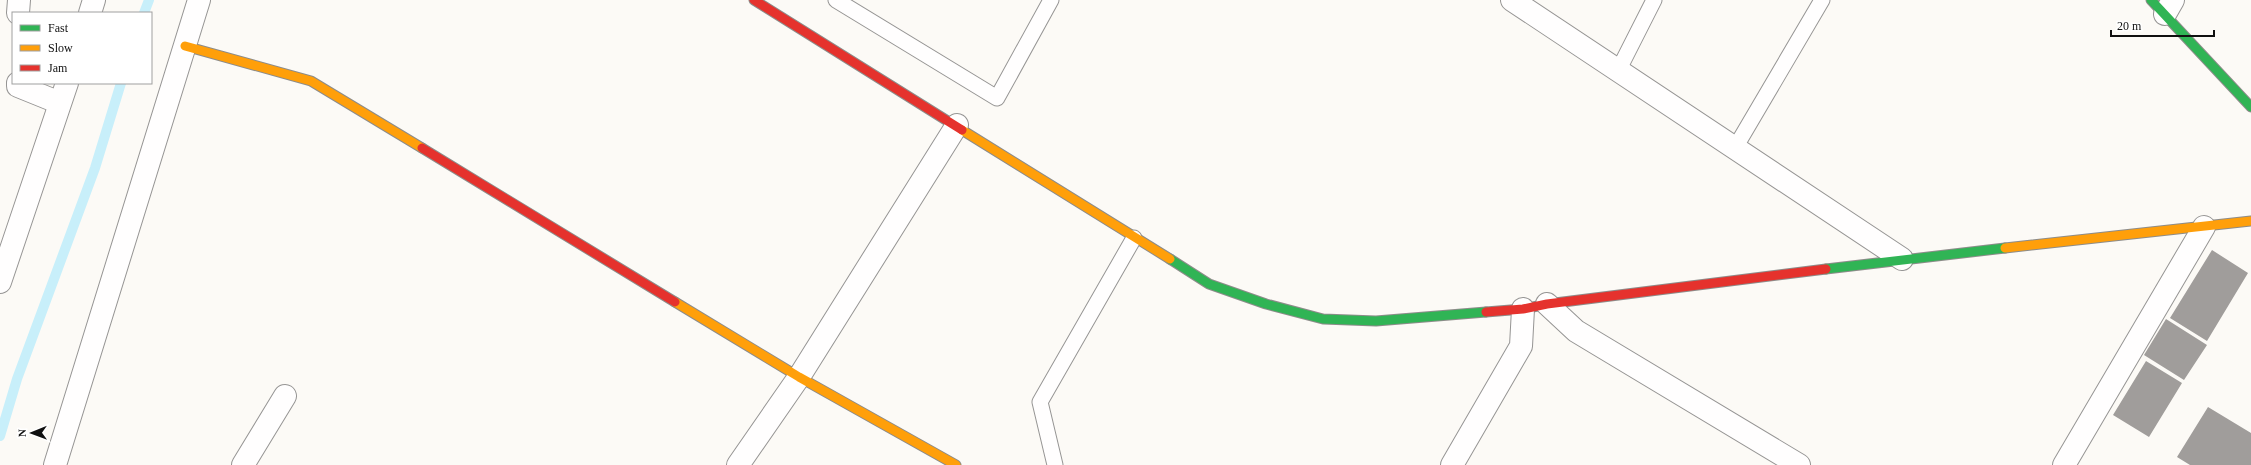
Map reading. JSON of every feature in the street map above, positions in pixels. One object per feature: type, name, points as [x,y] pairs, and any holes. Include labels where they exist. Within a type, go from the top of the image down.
[{"type":"street","points":[[18,12],[19,0]]},
{"type":"street","points":[[90,12],[94,0]]},
{"type":"street","points":[[55,465],[198,0]]},
{"type":"street","points":[[754,0],[957,125],[1209,284],[1266,304],[1323,319],[1376,322],[1523,309],[1547,304],[1902,258],[2251,221]]},
{"type":"street","points":[[1512,0],[1902,258]]},
{"type":"street","points":[[2163,5],[2251,106]]},
{"type":"street","points":[[185,46],[311,81],[799,377],[956,465]]},
{"type":"street","points":[[0,282],[63,93],[18,86],[18,84]]},
{"type":"street","points":[[738,465],[799,377],[957,125]]},
{"type":"street","points":[[2064,465],[2204,227]]},
{"type":"street","points":[[1547,304],[1576,331],[1799,465]]},
{"type":"street","points":[[1452,465],[1521,346],[1523,309]]},
{"type":"street","points":[[243,465],[285,396]]},
{"type":"lane","points":[[836,0],[997,98],[1051,0]]},
{"type":"lane","points":[[1618,71],[1654,0]]},
{"type":"lane","points":[[1735,148],[1822,0]]},
{"type":"lane","points":[[1055,465],[1040,402],[1134,238]]},
{"type":"building","points":[[2212,250],[2248,273],[2207,341],[2170,318]]},
{"type":"building","points":[[2166,319],[2207,345],[2184,380],[2144,355]]},
{"type":"building","points":[[2146,361],[2182,383],[2149,437],[2113,415]]},
{"type":"building","points":[[2208,407],[2251,433],[2251,465],[2190,465],[2177,457]]},
{"type":"waterway","points":[[144,12],[149,0]]},
{"type":"waterway","points":[[0,436],[17,379],[95,168],[121,84]]},
{"type":"traffic: fast","points":[[2151,0],[2251,107]]},
{"type":"traffic: fast","points":[[1826,269],[2005,248]]},
{"type":"traffic: fast","points":[[1170,259],[1209,284],[1266,304],[1323,319],[1376,321],[1486,312]]},
{"type":"traffic: slow","points":[[185,46],[311,81],[422,148]]},
{"type":"traffic: slow","points":[[962,130],[1170,259]]},
{"type":"traffic: slow","points":[[2005,248],[2251,221]]},
{"type":"traffic: slow","points":[[675,302],[799,377],[956,465]]},
{"type":"traffic: jam","points":[[754,0],[962,130]]},
{"type":"traffic: jam","points":[[422,148],[675,302]]},
{"type":"traffic: jam","points":[[1486,312],[1523,309],[1547,304],[1826,269]]}]
